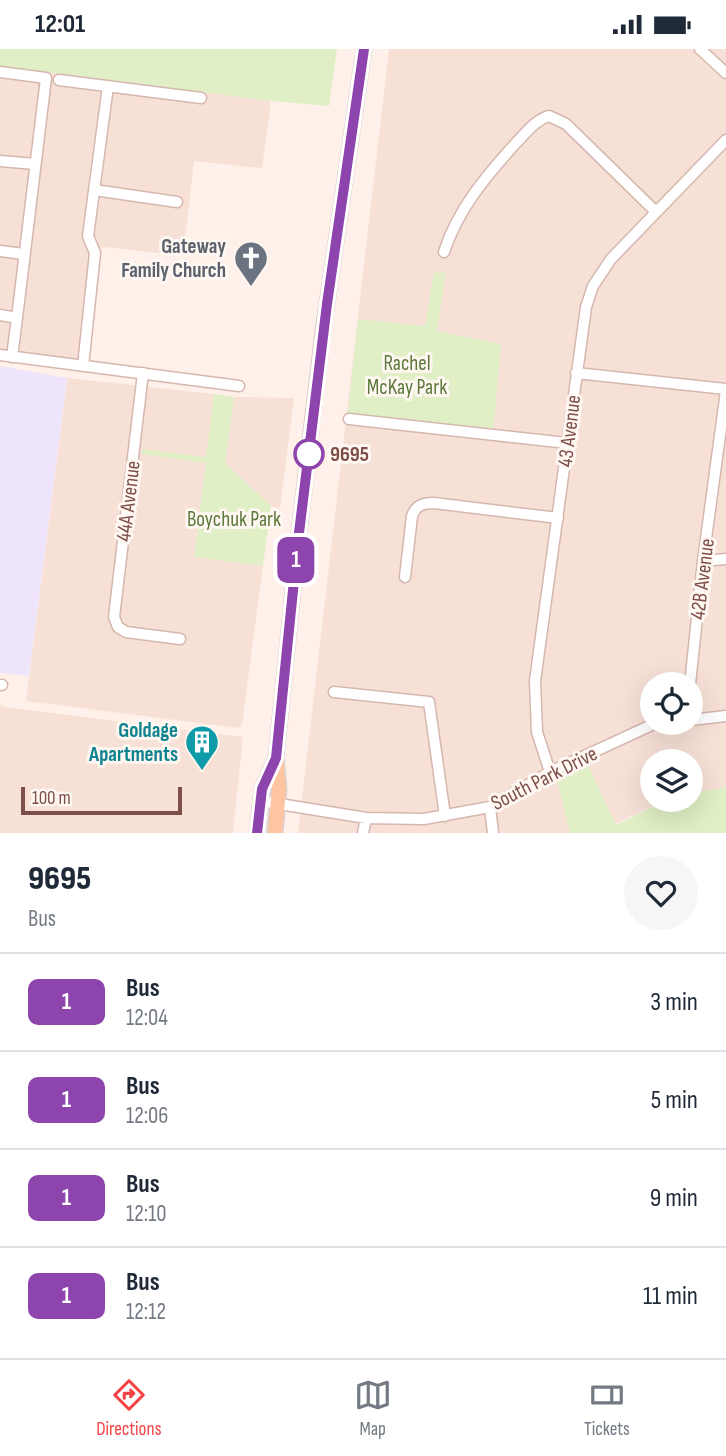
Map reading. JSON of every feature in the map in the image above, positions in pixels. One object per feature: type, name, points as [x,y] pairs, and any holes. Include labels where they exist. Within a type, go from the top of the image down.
[{"type":"main road","points":[[275,833],[279,790],[276,758],[298,541],[327,304],[364,49]]},
{"type":"main road","points":[[257,833],[262,789],[276,758]]},
{"type":"street","points":[[700,49],[726,73]]},
{"type":"street","points":[[0,72],[46,78],[12,356]]},
{"type":"street","points":[[59,80],[201,98]]},
{"type":"street","points":[[83,366],[95,253],[88,236],[107,86]]},
{"type":"street","points":[[444,252],[475,189],[535,123],[549,116],[566,124],[656,212]]},
{"type":"street","name":"43 Avenue","points":[[550,772],[537,732],[535,681],[583,324],[593,286],[611,259],[726,140]]},
{"type":"street","points":[[0,161],[35,164]]},
{"type":"street","points":[[94,190],[177,202]]},
{"type":"street","points":[[0,251],[24,254]]},
{"type":"street","points":[[0,316],[17,318]]},
{"type":"street","points":[[0,355],[239,386]]},
{"type":"street","name":"44A Avenue","points":[[143,373],[114,617],[118,627],[126,632],[180,639]]},
{"type":"street","points":[[576,373],[726,390]]},
{"type":"street","name":"42B Avenue","points":[[691,672],[726,390]]},
{"type":"street","points":[[349,419],[567,443]]},
{"type":"street","points":[[405,577],[412,516],[418,506],[434,503],[558,518]]},
{"type":"street","points":[[703,561],[726,559]]},
{"type":"street","points":[[334,692],[429,702],[445,815]]},
{"type":"street","points":[[703,719],[726,716]]},
{"type":"street","name":"South Park Drive","points":[[261,801],[366,818],[424,819],[490,807],[550,772],[640,730]]},
{"type":"street","points":[[490,807],[493,833]]},
{"type":"street","points":[[363,833],[366,818]]},
{"type":"shaded area","points":[[389,49],[726,49],[726,787],[703,792],[703,749],[640,749],[641,812],[611,826],[557,780],[570,833],[298,833]]},
{"type":"shaded area","points":[[0,66],[271,101],[262,168],[194,161],[184,248],[167,254],[104,247],[91,254],[77,365],[0,355]]},
{"type":"shaded area","points":[[0,366],[67,378],[29,676],[0,673]]},
{"type":"shaded area","points":[[67,378],[214,394],[206,457],[143,449],[142,454],[206,463],[194,557],[263,566],[242,725],[238,728],[26,701]]},
{"type":"shaded area","points":[[234,397],[294,398],[280,509],[271,506],[225,463]]},
{"type":"shaded area","points":[[0,704],[5,707],[243,737],[233,833],[0,833]]},
{"type":"green space","points":[[0,49],[337,49],[329,106],[0,66]]},
{"type":"green space","name":"Rachel McKay Park","points":[[434,272],[446,273],[437,331],[501,344],[493,435],[347,421],[358,319],[425,326]]},
{"type":"green space","name":"Boychuk Park","points":[[214,394],[234,397],[225,463],[271,506],[263,566],[194,557],[206,463],[142,454],[142,449],[206,457]]},
{"type":"green space","points":[[588,765],[616,825],[642,812],[703,812],[703,792],[726,787],[726,833],[570,833],[557,780]]},
{"type":"bus line","name":"1","points":[[257,833],[262,789],[276,758],[298,541],[327,304],[364,49]]},
{"type":"place","name":"Gateway Family Church","points":[[251,288]]},
{"type":"place","name":"9695","points":[[309,454]]},
{"type":"place","name":"Goldage Apartments","points":[[202,772]]}]
